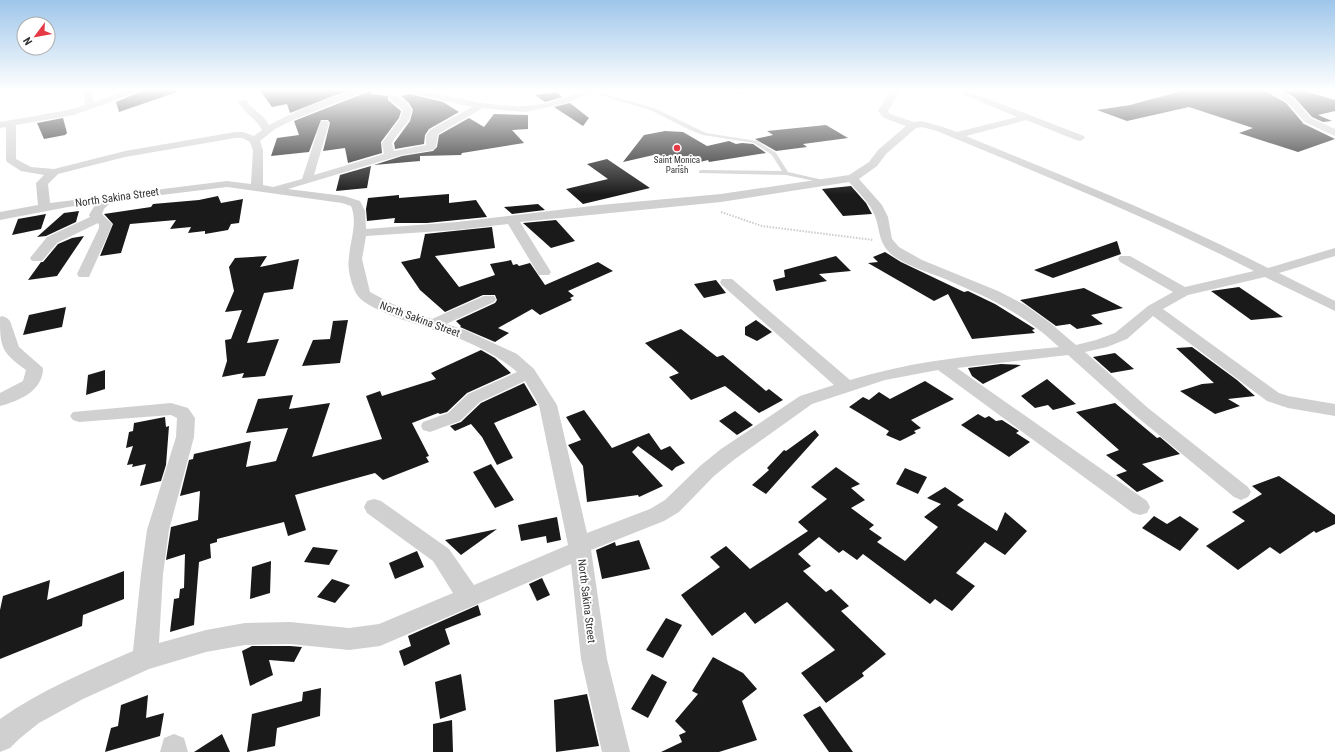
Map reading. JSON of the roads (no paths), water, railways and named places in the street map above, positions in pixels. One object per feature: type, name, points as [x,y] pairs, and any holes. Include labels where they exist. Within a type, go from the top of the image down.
[{"type":"street","points":[[0,125],[10,124]]},
{"type":"street","points":[[11,124],[11,160],[14,164],[33,171],[54,172],[125,154],[217,137],[243,135],[255,140]]},
{"type":"street","points":[[264,124],[267,130]]},
{"type":"street","points":[[255,140],[267,130],[278,124]]},
{"type":"street","points":[[307,181],[324,124]]},
{"type":"street","points":[[390,155],[387,144],[388,140],[401,124]]},
{"type":"street","points":[[255,140],[258,150],[263,189],[307,181],[390,155],[429,148],[431,147],[431,136],[434,132],[448,124]]},
{"type":"street","points":[[955,136],[1000,124]]},
{"type":"street","points":[[1045,124],[1080,138]]},
{"type":"street","points":[[1317,124],[1335,133]]},
{"type":"street","points":[[360,233],[457,226],[600,209],[721,198],[852,178],[873,164],[882,152],[913,125],[930,126],[1107,198],[1269,272],[1335,307]]},
{"type":"street","points":[[0,170],[14,164]]},
{"type":"street","points":[[44,207],[42,183],[54,172]]},
{"type":"street","points":[[852,178],[868,193],[876,206],[882,217],[887,241],[894,250],[917,263],[976,286],[1020,308],[1044,325],[1142,412],[1241,492]]},
{"type":"street","name":"North Sakina Street","points":[[0,216],[44,207],[227,184],[344,200],[356,204],[359,211],[360,233],[355,259],[360,286],[364,295],[377,304],[401,314],[459,333],[506,356],[528,373],[548,405],[580,547],[594,659],[616,752]]},
{"type":"street","points":[[84,274],[106,228],[104,220],[95,215],[109,198]]},
{"type":"street","points":[[37,258],[52,240],[99,218]]},
{"type":"street","points":[[512,220],[544,272]]},
{"type":"street","points":[[0,738],[9,729],[43,707],[74,690],[145,658],[206,641],[246,634],[290,633],[349,638],[380,635],[580,547],[657,515],[672,506],[707,471],[728,454],[806,400],[881,376],[942,365],[1072,350],[1101,344],[1121,336],[1153,308],[1183,292],[1228,280],[1269,272],[1335,252]]},
{"type":"street","points":[[1125,260],[1145,269],[1183,292]]},
{"type":"street","points":[[727,282],[846,386]]},
{"type":"street","points":[[434,324],[489,299]]},
{"type":"street","points":[[1153,308],[1273,398],[1289,404],[1317,405],[1335,410]]},
{"type":"street","points":[[0,400],[28,386],[36,374],[35,368],[10,350],[2,320]]},
{"type":"street","points":[[942,365],[1140,507]]},
{"type":"street","points":[[430,426],[454,417],[464,410],[474,398],[528,373]]},
{"type":"street","points":[[79,416],[171,409],[180,410],[184,414],[187,423],[185,437],[158,530],[152,574],[145,658]]},
{"type":"street","points":[[374,507],[441,555],[469,597]]},
{"type":"lane","points":[[682,124],[705,134],[755,142],[774,154],[786,173]]},
{"type":"lane","points":[[701,172],[786,173],[830,182]]},
{"type":"place","name":"Saint Monica Parish","points":[[677,148]]}]
